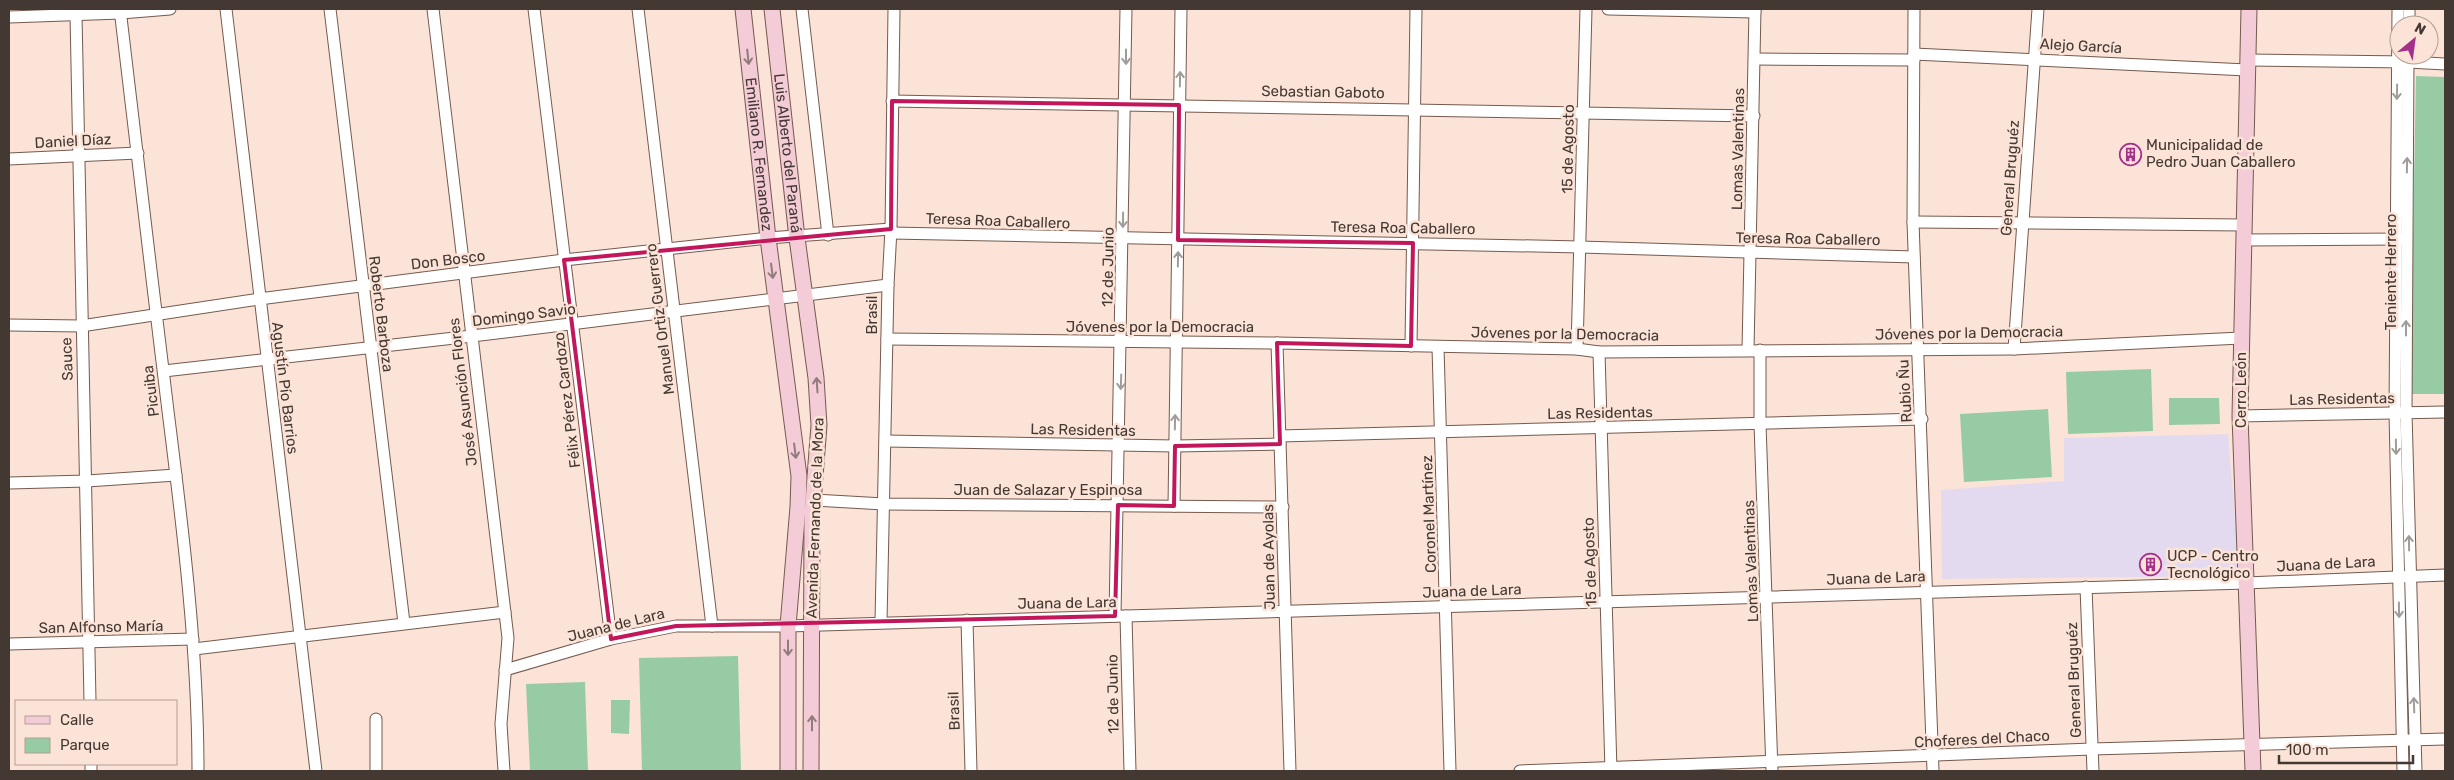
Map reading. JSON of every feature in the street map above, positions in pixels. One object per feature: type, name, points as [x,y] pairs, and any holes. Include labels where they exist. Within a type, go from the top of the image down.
[{"type":"main road","name":"Emiliano R. Fernandez","points":[[743,9],[776,299]]},
{"type":"main road","name":"Luis Alberto del Paraná","points":[[772,9],[804,296]]},
{"type":"main road","name":"Cerro León","points":[[2249,9],[2240,416],[2253,771]]},
{"type":"main road","name":"Avenida Fernando de la Mora","points":[[804,296],[816,378],[819,425],[814,500],[812,771]]},
{"type":"main road","name":"Avenida Fernando de la Mora","points":[[776,299],[798,476],[798,508],[788,626],[788,771]]},
{"type":"street","points":[[9,18],[170,9]]},
{"type":"street","name":"Agustín Pío Barrios","points":[[226,9],[316,771]]},
{"type":"street","name":"Roberto Barboza","points":[[330,9],[404,623]]},
{"type":"street","name":"José Asunción Flores","points":[[433,9],[508,638],[501,724],[504,771]]},
{"type":"street","name":"Félix Pérez Cardozo","points":[[534,9],[611,639]]},
{"type":"street","name":"Manuel Ortiz Guerrero","points":[[638,9],[712,626]]},
{"type":"street","points":[[802,9],[828,235]]},
{"type":"street","name":"Brasil","points":[[881,622],[888,285],[891,231],[894,9]]},
{"type":"street","name":"12 de Junio","points":[[1126,9],[1126,105],[1118,505],[1121,616],[1130,771]]},
{"type":"street","points":[[1174,506],[1181,9]]},
{"type":"street","points":[[1411,346],[1416,9]]},
{"type":"street","name":"15 de Agosto","points":[[1577,349],[1586,9]]},
{"type":"street","points":[[1608,9],[1755,11]]},
{"type":"street","name":"Rubio Ñu","points":[[1914,9],[1913,222],[1922,419],[1933,771]]},
{"type":"street","name":"General Bruguéz","points":[[2014,349],[2038,9]]},
{"type":"street","name":"Picuiba","points":[[121,11],[176,475],[193,644],[198,714],[198,771]]},
{"type":"street","name":"Lomas Valentinas","points":[[1755,11],[1751,253],[1754,350],[1760,424],[1768,596],[1772,767]]},
{"type":"street","name":"Sauce","points":[[76,15],[90,700]]},
{"type":"street","name":"Alejo García","points":[[1754,59],[2034,58],[2247,65],[2389,60]]},
{"type":"street","name":"Teniente Herrero","points":[[2405,65],[2400,239],[2400,413],[2404,576],[2412,662],[2416,771]]},
{"type":"street","name":"Sebastian Gaboto","points":[[892,101],[1754,116]]},
{"type":"street","name":"Daniel Díaz","points":[[9,159],[78,157],[138,152]]},
{"type":"street","points":[[1913,222],[2022,223],[2400,239]]},
{"type":"street","name":"Don Bosco","points":[[9,325],[81,326],[259,299],[564,260],[768,238],[797,238],[891,231]]},
{"type":"street","name":"Teresa Roa Caballero","points":[[891,231],[1123,239],[1580,246],[1914,257]]},
{"type":"street","name":"Domingo Savio","points":[[164,371],[472,336],[888,285]]},
{"type":"street","name":"Jóvenes por la Democracia","points":[[887,339],[1122,343],[1277,343],[1577,349],[1599,352],[2014,349],[2241,338]]},
{"type":"street","name":"Juan de Ayolas","points":[[1277,343],[1290,771]]},
{"type":"street","name":"Coronel Martínez","points":[[1438,347],[1450,771]]},
{"type":"street","name":"15 de Agosto","points":[[1599,352],[1611,770]]},
{"type":"street","name":"Las Residentas","points":[[2240,416],[2445,412]]},
{"type":"street","name":"Las Residentas","points":[[886,441],[1175,446],[1441,432],[1922,419]]},
{"type":"street","points":[[9,483],[87,481],[176,475]]},
{"type":"street","name":"Juan de Salazar y Espinosa","points":[[814,500],[884,504],[1283,507]]},
{"type":"street","name":"Juana de Lara","points":[[504,670],[611,639],[666,627],[788,626],[812,623],[1606,602],[2246,583],[2445,575]]},
{"type":"street","name":"Teniente Herrero","points":[[2403,771],[2400,662],[2404,576]]},
{"type":"street","name":"General Bruguéz","points":[[2086,587],[2093,771]]},
{"type":"street","name":"San Alfonso María","points":[[9,644],[88,642],[193,644],[300,635],[505,612]]},
{"type":"street","name":"Brasil","points":[[967,620],[971,771]]},
{"type":"street","points":[[2400,662],[2412,662]]},
{"type":"street","points":[[376,719],[376,771]]},
{"type":"street","name":"Choferes del Chaco","points":[[1520,771],[1772,767],[1933,756],[2092,749],[2445,739]]},
{"type":"highlighted area","points":[[892,101],[1179,105],[1178,240],[1413,243],[1411,346],[1277,343],[1280,444],[1175,446],[1174,506],[1118,505],[1115,616],[676,626],[611,639],[564,260],[891,229]]},
{"type":"shaded area","points":[[2228,434],[2240,576],[1942,579],[1941,490],[2064,481],[2064,438]]},
{"type":"green space","points":[[2416,76],[2445,77],[2445,394],[2410,394]]},
{"type":"green space","points":[[2151,369],[2153,431],[2068,434],[2066,372]]},
{"type":"green space","points":[[2169,398],[2219,398],[2220,424],[2169,425]]},
{"type":"green space","points":[[2048,409],[2052,477],[1964,482],[1960,414]]},
{"type":"green space","points":[[738,656],[741,771],[642,771],[639,658]]},
{"type":"green space","points":[[585,682],[588,771],[530,771],[526,684]]},
{"type":"green space","points":[[611,700],[630,700],[629,734],[611,733]]},
{"type":"place","name":"Municipalidad de Pedro Juan Caballero","points":[[2130,154]]},
{"type":"place","name":"UCP - Centro Tecnológico","points":[[2151,565]]}]
